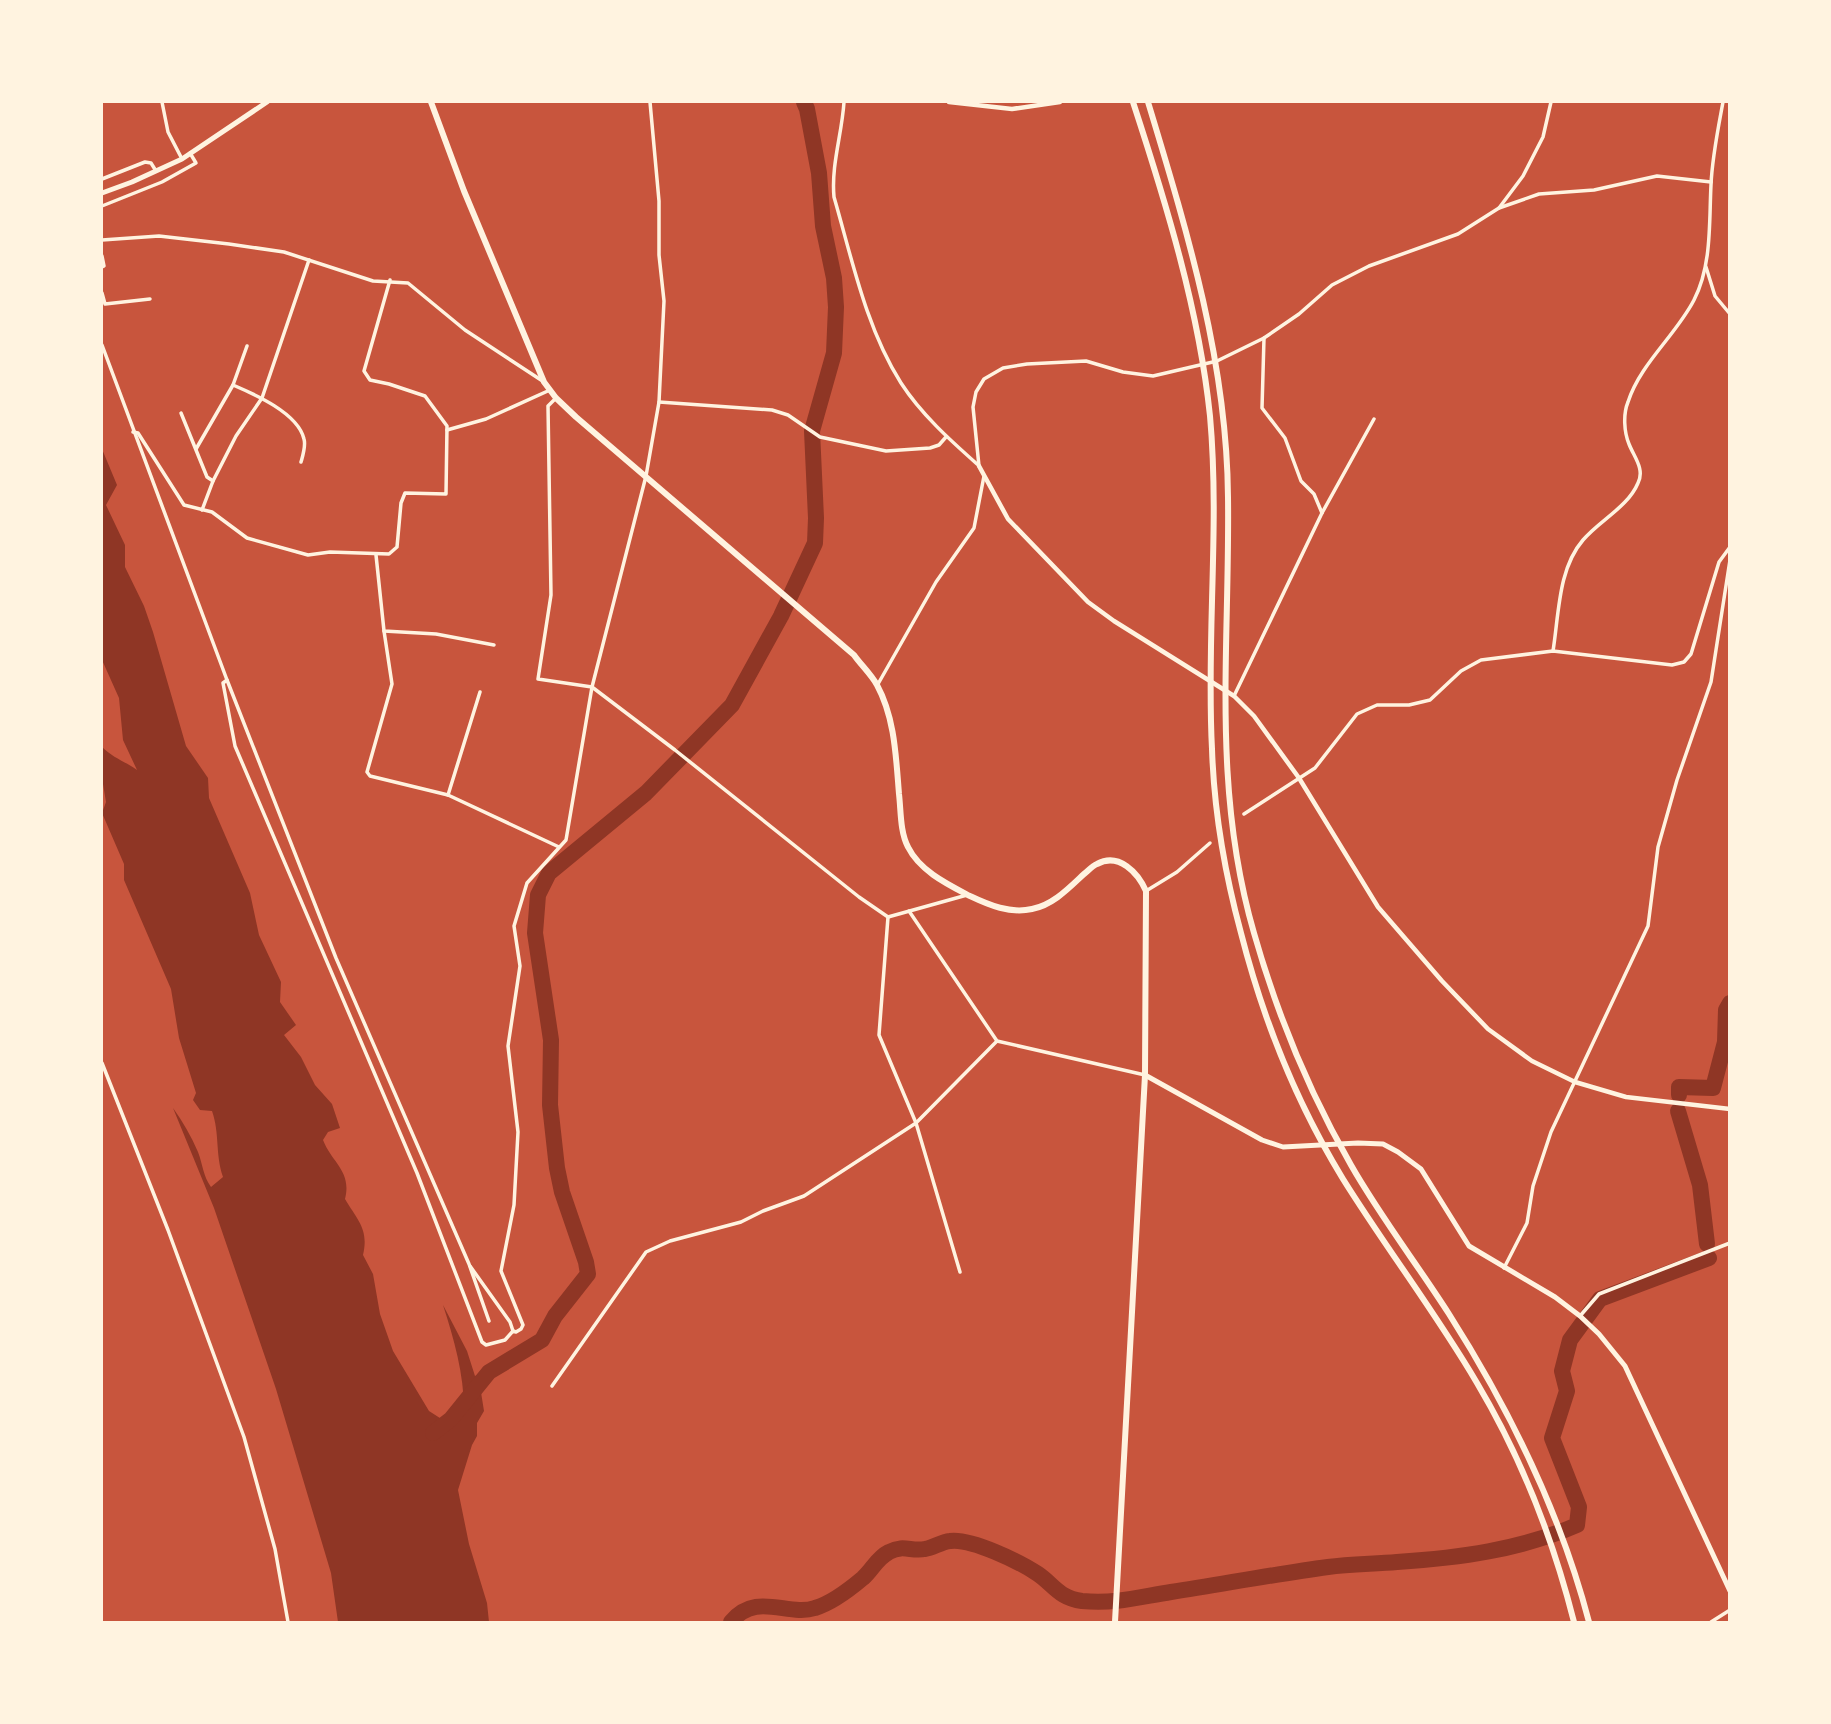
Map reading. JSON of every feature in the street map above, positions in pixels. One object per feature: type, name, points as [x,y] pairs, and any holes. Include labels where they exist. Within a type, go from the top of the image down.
[{"type":"main road","points":[[102,193],[182,159],[267,102]]},
{"type":"main road","points":[[431,102],[464,191],[544,382],[556,398],[854,655],[877,685],[894,737],[906,846],[917,861],[931,874],[967,894],[987,904],[1016,911],[1034,909],[1055,899],[1097,863],[1114,861],[1130,868],[1140,877],[1146,891],[1145,1076],[1115,1622]]},
{"type":"main road","points":[[1133,102],[1178,253],[1202,363],[1210,417],[1213,494],[1212,748],[1226,864],[1240,931],[1280,1054],[1325,1146],[1385,1245],[1476,1381],[1499,1424],[1545,1526],[1574,1622]]},
{"type":"main road","points":[[1148,102],[1191,250],[1217,361],[1224,416],[1228,496],[1224,719],[1237,862],[1253,929],[1288,1036],[1339,1144],[1353,1170],[1447,1312],[1510,1418],[1557,1522],[1589,1622]]},
{"type":"main road","points":[[1145,1076],[1262,1140],[1283,1147],[1383,1144],[1421,1169],[1469,1246],[1555,1297],[1580,1316],[1625,1366],[1730,1591]]},
{"type":"street","points":[[162,102],[168,132],[182,159]]},
{"type":"street","points":[[227,680],[223,683],[235,746],[417,1173],[482,1342],[486,1345],[505,1340],[513,1331],[522,1329],[522,1317],[501,1272],[514,1205],[518,1132],[508,1046],[520,967],[514,926],[527,883],[566,840],[592,687],[646,476],[659,402],[664,301],[650,102]]},
{"type":"street","points":[[844,102],[842,129],[832,178],[834,197],[882,349],[902,384],[946,437],[979,466]]},
{"type":"street","points":[[949,102],[1012,109],[1060,102]]},
{"type":"street","points":[[1499,208],[1523,176],[1543,137],[1551,102]]},
{"type":"street","points":[[1553,650],[1565,572],[1573,554],[1584,538],[1633,494],[1640,480],[1640,466],[1628,442],[1625,422],[1627,402],[1695,300],[1706,267],[1711,182],[1723,102]]},
{"type":"street","points":[[102,206],[162,182],[196,163],[190,153]]},
{"type":"street","points":[[102,179],[145,162],[151,163],[156,171]]},
{"type":"street","points":[[1711,182],[1657,176],[1594,190],[1539,194],[1499,208],[1458,234],[1368,266],[1332,285],[1299,314],[1264,338],[1217,361],[1153,376],[1123,372],[1086,361],[1003,368],[984,379],[976,393],[973,407],[979,466],[1009,519],[1088,602],[1234,696],[1271,737],[1299,778],[1378,907],[1442,981],[1489,1029],[1532,1061],[1575,1082],[1626,1097],[1730,1109]]},
{"type":"street","points":[[102,240],[159,236],[285,252],[373,281],[408,282],[465,330],[544,382]]},
{"type":"street","points":[[102,256],[102,267]]},
{"type":"street","points":[[202,510],[213,481],[236,436],[262,398],[309,260]]},
{"type":"street","points":[[1706,267],[1715,296],[1730,314]]},
{"type":"street","points":[[133,432],[138,433],[184,505],[212,512],[247,538],[309,555],[330,552],[389,554],[397,547],[401,503],[405,493],[446,494],[447,430],[447,426],[425,396],[370,380],[364,371],[390,280]]},
{"type":"street","points":[[102,293],[105,304],[150,299]]},
{"type":"street","points":[[1264,338],[1262,408],[1286,438],[1301,481],[1314,494],[1322,513]]},
{"type":"street","points":[[102,345],[227,680],[336,958],[469,1264],[489,1321]]},
{"type":"street","points":[[196,449],[233,385],[247,346]]},
{"type":"street","points":[[233,385],[262,398],[297,426],[304,439],[301,462]]},
{"type":"street","points":[[447,430],[486,419],[550,390]]},
{"type":"street","points":[[556,398],[548,405],[551,595],[538,679],[592,687],[694,764],[859,897],[888,916],[967,894]]},
{"type":"street","points":[[659,402],[772,411],[788,415],[820,437],[887,451],[930,449],[939,445],[946,437]]},
{"type":"street","points":[[181,412],[207,477],[213,481]]},
{"type":"street","points":[[1234,696],[1322,513],[1374,419]]},
{"type":"street","points":[[877,685],[936,582],[974,528],[984,476]]},
{"type":"street","points":[[1244,814],[1315,768],[1357,714],[1377,705],[1409,705],[1430,700],[1461,671],[1481,660],[1553,650],[1672,665],[1684,662],[1691,654],[1719,562],[1730,547]]},
{"type":"street","points":[[376,554],[392,684],[367,772],[370,776],[448,795],[559,848]]},
{"type":"street","points":[[1504,1268],[1527,1223],[1533,1186],[1550,1132],[1648,926],[1658,847],[1677,780],[1711,682],[1730,560]]},
{"type":"street","points":[[384,631],[436,634],[494,645]]},
{"type":"street","points":[[448,795],[480,692]]},
{"type":"street","points":[[1146,891],[1177,872],[1210,843]]},
{"type":"street","points":[[909,911],[997,1041],[1145,1076]]},
{"type":"street","points":[[888,916],[879,1035],[916,1124],[960,1272]]},
{"type":"street","points":[[552,1386],[646,1252],[670,1241],[741,1222],[804,1196],[916,1124],[997,1041]]},
{"type":"street","points":[[102,1063],[168,1230],[244,1437],[275,1549],[288,1622]]},
{"type":"street","points":[[1580,1316],[1599,1294],[1730,1243]]},
{"type":"street","points":[[469,1264],[510,1322],[513,1331]]},
{"type":"street","points":[[1711,1622],[1730,1610]]},
{"type":"shaded area","points":[[102,449],[117,485],[106,505],[125,545],[125,567],[153,632],[186,746],[208,778],[209,798],[250,893],[259,935],[281,982],[280,1002],[296,1025],[284,1035],[301,1057],[315,1085],[332,1104],[340,1128],[328,1132],[323,1140],[346,1181],[345,1199],[365,1238],[363,1255],[373,1274],[380,1314],[393,1351],[429,1411],[443,1420],[454,1421],[457,1399],[464,1410],[458,1357],[443,1305],[467,1351],[475,1376],[495,1366],[497,1370],[480,1386],[484,1411],[477,1423],[477,1436],[458,1490],[469,1544],[487,1603],[489,1622],[338,1622],[331,1573],[276,1389],[214,1208],[173,1108],[187,1129],[211,1187],[223,1177],[212,1111],[200,1110],[193,1100],[196,1093],[179,1038],[171,989],[124,880],[124,864],[102,813],[106,802],[102,778],[102,747],[137,770],[123,740],[119,698],[102,660]]},
{"type":"waterway","points":[[433,1433],[451,1419],[489,1372],[542,1340],[555,1316],[588,1274],[557,1168],[550,1105],[551,1040],[535,933],[538,895],[549,873],[646,793],[732,705],[781,616],[815,543],[812,431],[834,353],[836,307],[834,278],[823,226],[819,173],[804,102]]},
{"type":"waterway","points":[[1679,1095],[1679,1087],[1713,1088],[1725,1042],[1726,1010],[1730,1003]]},
{"type":"waterway","points":[[1678,1111],[1700,1185],[1707,1244]]},
{"type":"waterway","points":[[731,1622],[741,1613],[761,1606],[794,1610],[821,1606],[852,1587],[889,1552],[899,1549],[925,1549],[950,1541],[970,1543],[1008,1557],[1038,1574],[1068,1597],[1082,1601],[1106,1602],[1328,1567],[1466,1555],[1511,1547],[1555,1534],[1577,1525],[1579,1507],[1552,1438],[1567,1391],[1562,1371],[1570,1340],[1600,1299],[1709,1258]]}]
